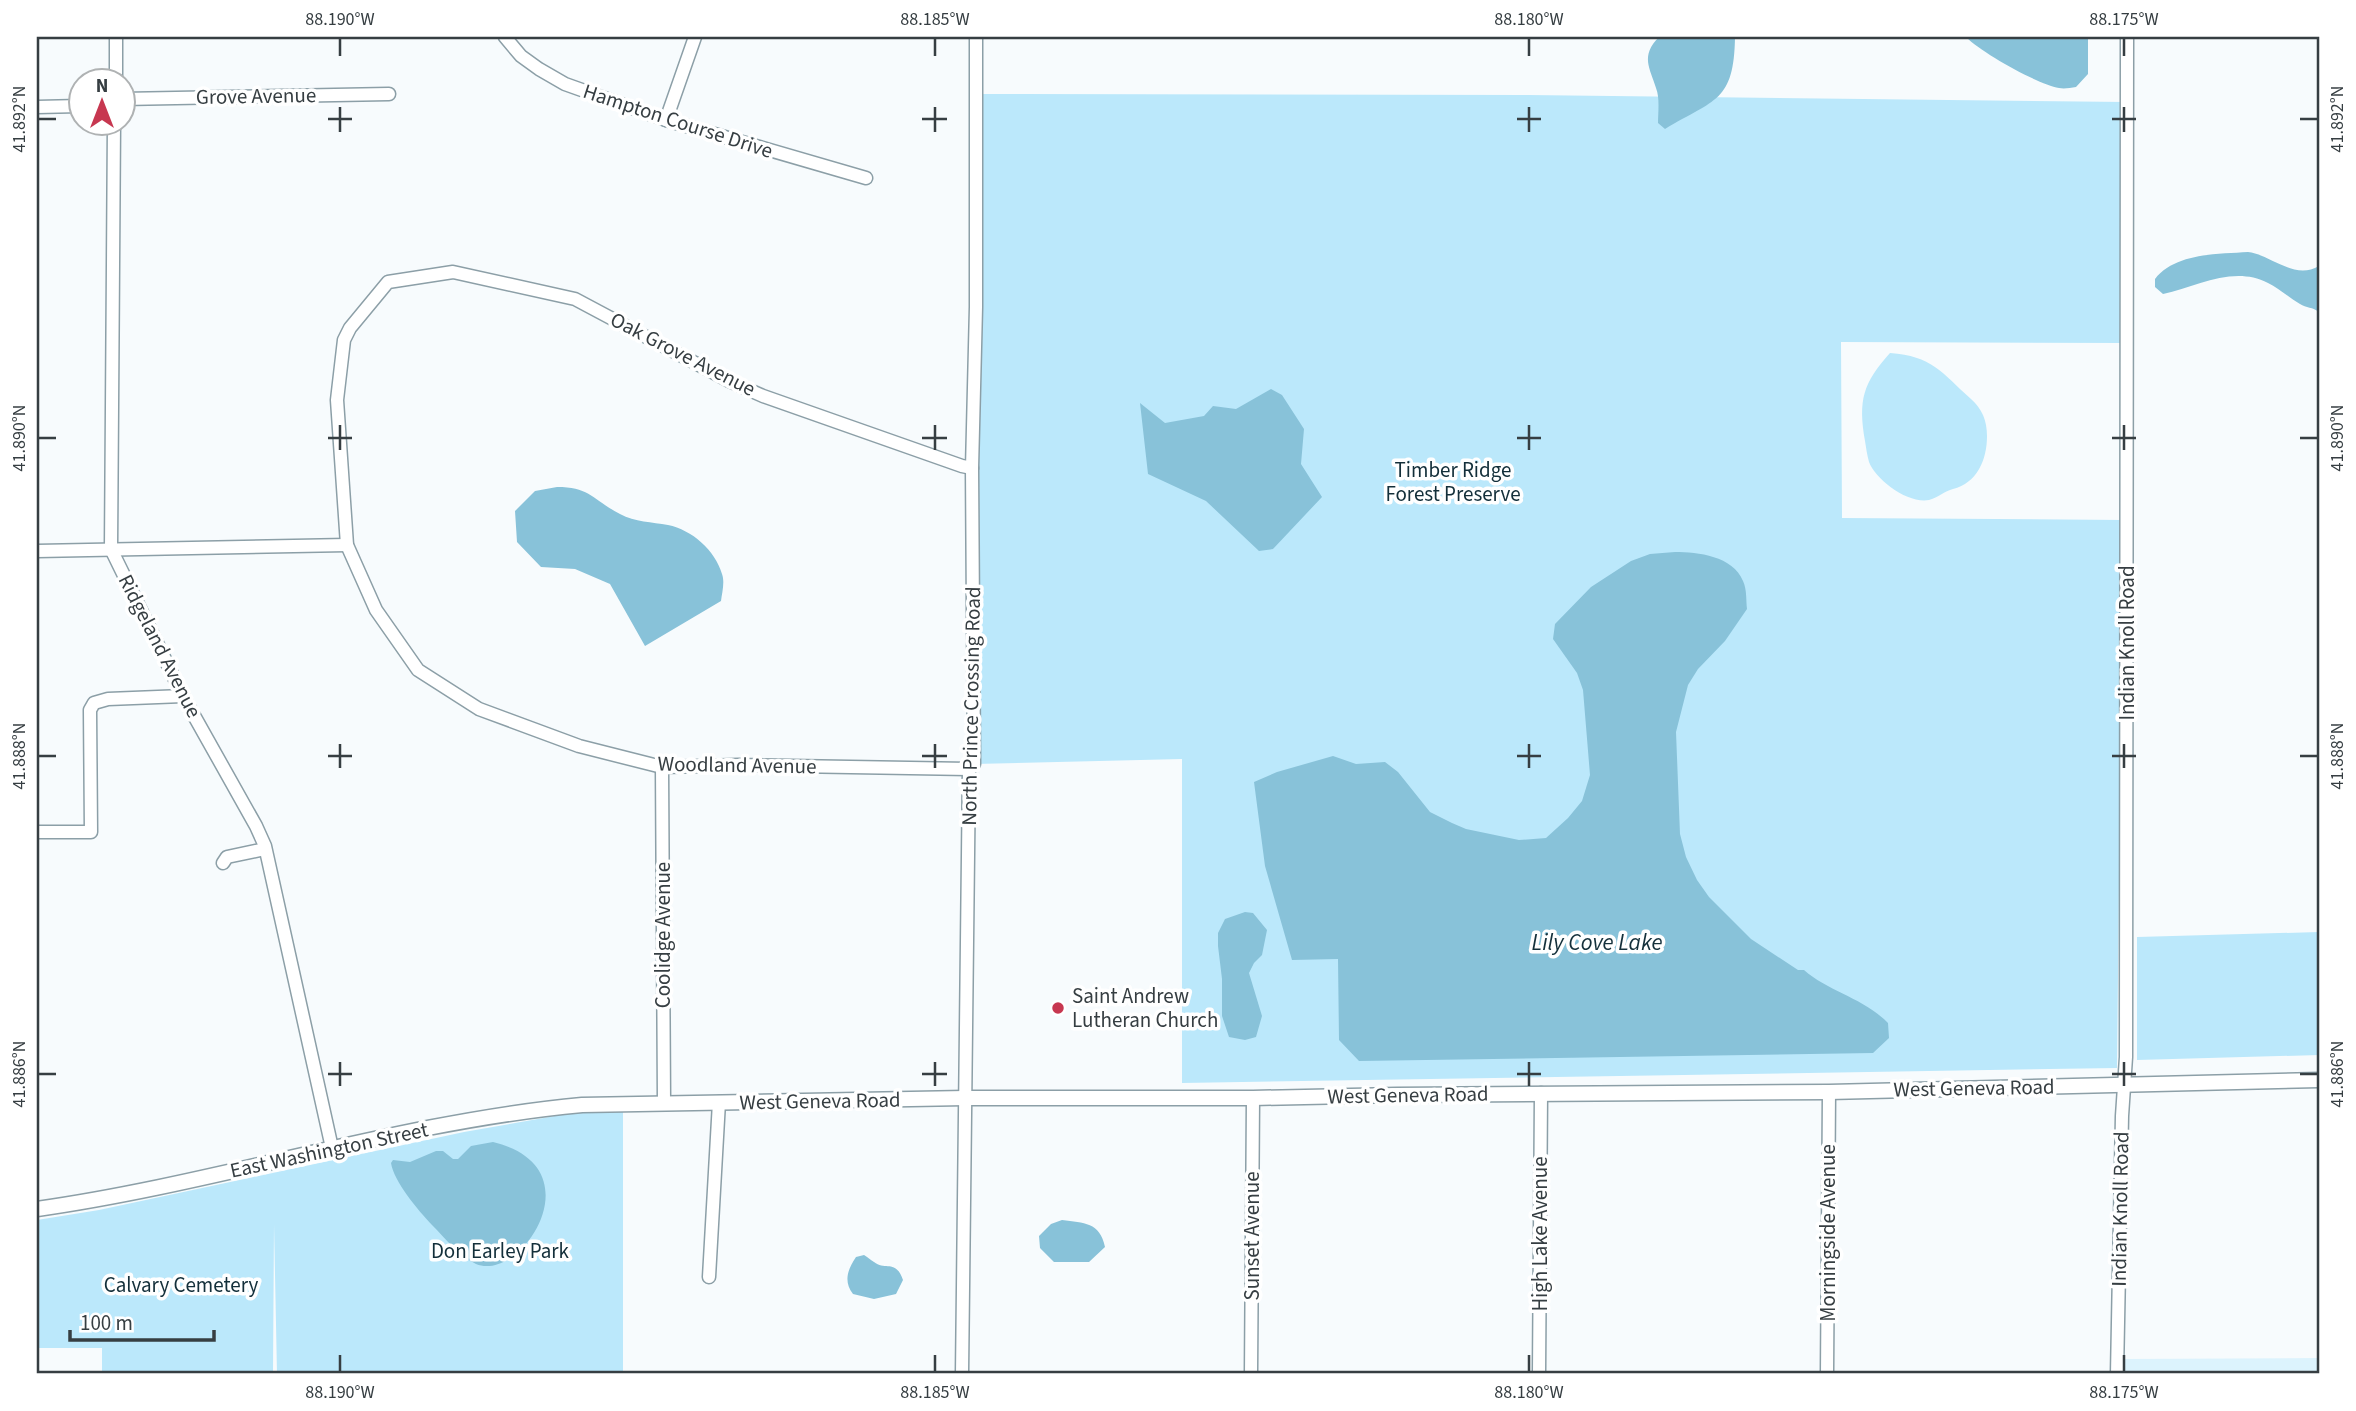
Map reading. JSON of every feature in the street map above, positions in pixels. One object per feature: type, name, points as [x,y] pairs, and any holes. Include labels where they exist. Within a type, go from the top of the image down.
[{"type":"main road","name":"West Geneva Road","points":[[623,1104],[965,1098],[1829,1092],[2319,1080]]},
{"type":"main road","name":"East Washington Street","points":[[37,1208],[498,1115],[582,1105],[623,1104]]},
{"type":"street","points":[[116,37],[116,66]]},
{"type":"street","name":"Hampton Course Drive","points":[[505,37],[521,55],[553,78],[666,120],[866,178]]},
{"type":"street","points":[[666,120],[695,37]]},
{"type":"street","name":"North Prince Crossing Road","points":[[962,1374],[969,769],[974,764],[972,468],[976,307],[976,37]]},
{"type":"street","name":"Indian Knoll Road","points":[[2117,1374],[2126,1057],[2127,37]]},
{"type":"street","name":"Grove Avenue","points":[[136,99],[389,94]]},
{"type":"street","points":[[37,107],[66,106]]},
{"type":"street","name":"Ridgeland Avenue","points":[[114,136],[111,549],[183,696],[256,826],[265,849],[332,1148]]},
{"type":"street","name":"Oak Grove Avenue","points":[[347,545],[337,400],[344,340],[350,328],[388,282],[453,272],[575,299],[729,381],[763,396],[972,468]]},
{"type":"street","points":[[37,551],[347,545]]},
{"type":"street","name":"Woodland Avenue","points":[[347,545],[376,610],[418,670],[479,709],[579,746],[662,767],[766,765],[969,769]]},
{"type":"street","points":[[37,832],[91,832],[90,710],[94,704],[108,699],[183,696]]},
{"type":"street","name":"Coolidge Avenue","points":[[662,767],[664,1103]]},
{"type":"street","points":[[223,863],[227,857],[265,849]]},
{"type":"street","name":"Morningside Avenue","points":[[1827,1374],[1829,1092]]},
{"type":"street","name":"High Lake Avenue","points":[[1539,1374],[1541,1093]]},
{"type":"street","name":"Sunset Avenue","points":[[1251,1374],[1253,1098]]},
{"type":"street","points":[[709,1277],[719,1102]]},
{"type":"shaded area","points":[[2319,1358],[2319,1374],[2122,1374],[2121,1359]]},
{"type":"green space","name":"Timber Ridge Forest Preserve","points":[[976,94],[1528,95],[2126,102],[2125,343],[1841,342],[1842,518],[2123,520],[2117,1068],[1182,1083],[1182,759],[974,764]]},
{"type":"green space","points":[[1890,353],[1916,358],[1935,367],[1975,403],[1985,420],[1987,445],[1979,469],[1968,482],[1929,500],[1912,498],[1894,489],[1878,476],[1869,462],[1863,427],[1863,403],[1868,383]]},
{"type":"green space","points":[[2319,932],[2319,1055],[2137,1060],[2137,937]]},
{"type":"green space","name":"Don Earley Park","points":[[623,1104],[623,1374],[277,1374],[274,1224],[273,1373],[102,1374],[102,1348],[37,1348],[37,1220],[99,1210],[464,1132]]},
{"type":"water","points":[[1659,37],[1735,37],[1731,75],[1726,87],[1709,104],[1665,129],[1658,123],[1658,96],[1648,62],[1650,50]]},
{"type":"water","points":[[1966,37],[2088,37],[2088,74],[2076,87],[2061,88],[2049,85],[2010,67]]},
{"type":"water","points":[[2248,252],[2291,269],[2310,270],[2319,266],[2319,312],[2302,305],[2272,285],[2242,276],[2215,279],[2163,294],[2155,287],[2155,279],[2174,264],[2198,256]]},
{"type":"water","points":[[1271,389],[1282,395],[1304,429],[1301,464],[1322,497],[1273,549],[1259,551],[1206,501],[1148,474],[1140,403],[1165,423],[1204,416],[1213,406],[1236,409]]},
{"type":"water","points":[[557,487],[577,489],[591,495],[626,517],[668,525],[694,536],[708,549],[719,565],[723,580],[721,601],[645,646],[610,584],[575,569],[541,567],[517,542],[515,511],[535,491]]},
{"type":"water","name":"Lily Cove Lake","points":[[1675,552],[1714,557],[1731,566],[1744,584],[1747,609],[1725,641],[1698,669],[1688,685],[1676,732],[1680,834],[1686,857],[1709,897],[1751,939],[1798,970],[1804,970],[1878,1014],[1888,1023],[1889,1038],[1873,1053],[1359,1061],[1339,1040],[1338,959],[1292,960],[1265,866],[1254,782],[1277,772],[1333,756],[1356,764],[1385,762],[1398,772],[1430,812],[1452,823],[1466,829],[1519,840],[1546,838],[1582,801],[1590,775],[1583,690],[1577,673],[1553,639],[1555,624],[1591,587],[1631,561],[1650,554]]},
{"type":"water","points":[[1245,912],[1253,913],[1267,930],[1262,955],[1249,973],[1262,1016],[1256,1037],[1245,1040],[1229,1037],[1222,1016],[1218,933],[1225,919]]},
{"type":"water","points":[[493,1142],[524,1155],[541,1174],[546,1197],[541,1220],[529,1240],[512,1256],[494,1265],[476,1264],[452,1246],[426,1219],[407,1196],[391,1163],[393,1160],[410,1162],[436,1151],[443,1151],[453,1159],[458,1159],[471,1146]]},
{"type":"water","points":[[1062,1220],[1084,1223],[1095,1228],[1105,1247],[1089,1262],[1054,1262],[1040,1248],[1039,1236],[1051,1224]]},
{"type":"water","points":[[864,1255],[878,1264],[897,1270],[903,1280],[896,1294],[874,1299],[853,1294],[847,1280],[849,1271],[856,1257]]},
{"type":"place","name":"Saint Andrew Lutheran Church","points":[[1058,1008]]},
{"type":"park label","name":"Calvary Cemetery","points":[[181,1285]]}]
